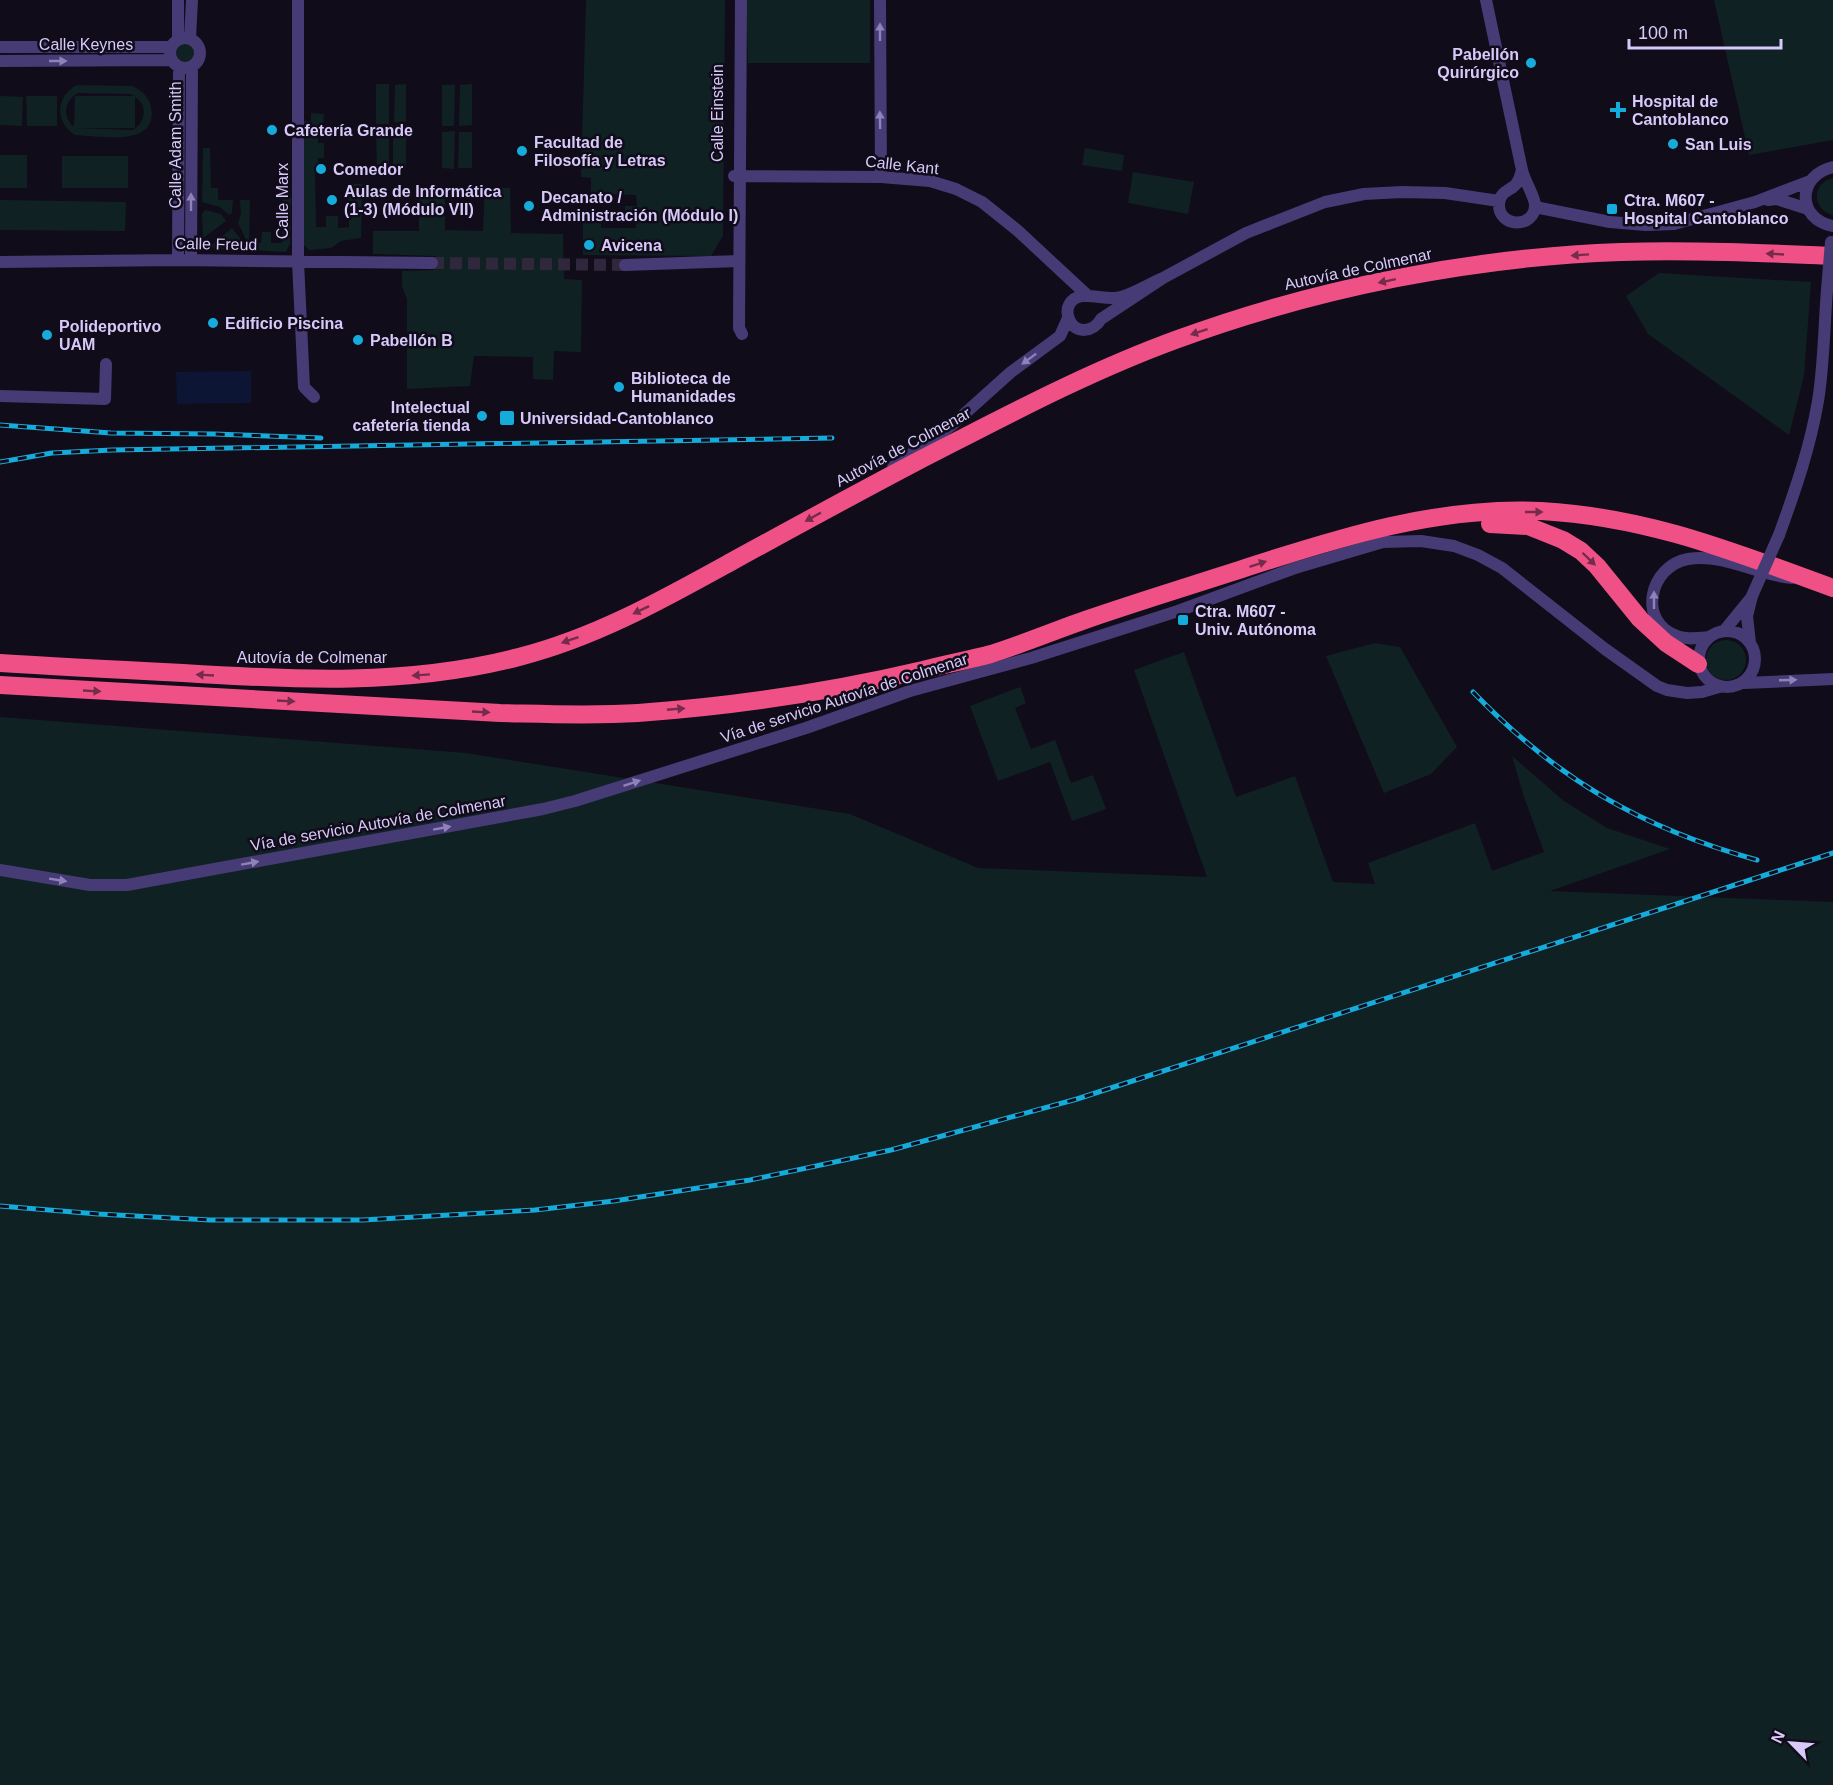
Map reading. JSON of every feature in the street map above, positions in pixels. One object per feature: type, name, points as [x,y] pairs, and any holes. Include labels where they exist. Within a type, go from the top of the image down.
[{"type":"highway","name":"Autovía de Colmenar","points":[[0,663],[263,678],[360,680],[436,674],[520,657],[595,632],[651,605],[864,489],[1058,388],[1178,339],[1298,302],[1390,280],[1507,261],[1617,252],[1728,251],[1832,246]]},
{"type":"highway","points":[[0,687],[568,715],[636,713],[762,701],[866,683],[991,654],[1089,619],[1333,540],[1420,519],[1464,513],[1540,511],[1653,526],[1700,539],[1833,588]]},
{"type":"highway","points":[[1393,525],[1428,528],[1501,523],[1528,526],[1563,540],[1597,566],[1640,619],[1666,643],[1698,664]]},
{"type":"highway","points":[[0,653],[17,654],[67,668]]},
{"type":"street","name":"Calle Adam Smith","points":[[178,0],[185,260]]},
{"type":"street","name":"Calle Adam Smith","points":[[180,53],[192,0]]},
{"type":"street","name":"Calle Marx","points":[[298,0],[298,262],[304,387],[314,397]]},
{"type":"street","name":"Calle Einstein","points":[[734,0],[738,176]]},
{"type":"street","name":"Calle Einstein","points":[[741,0],[736,261],[739,328],[742,334]]},
{"type":"street","points":[[880,0],[881,177]]},
{"type":"street","points":[[1485,0],[1522,170],[1534,200],[1535,207],[1528,220],[1518,223],[1507,220],[1500,212],[1499,201],[1503,194],[1519,180],[1522,170]]},
{"type":"street","name":"Calle Keynes","points":[[0,47],[180,53]]},
{"type":"street","name":"Calle Keynes","points":[[0,61],[180,53]]},
{"type":"street","points":[[1535,207],[1610,222],[1646,225],[1674,224],[1755,202],[1810,181],[1824,169],[1833,167]]},
{"type":"street","name":"Calle Kant","points":[[738,176],[881,177],[930,181],[956,189],[982,202],[1091,297]]},
{"type":"street","points":[[1750,643],[1747,616],[1752,596],[1779,535],[1804,466],[1818,399],[1832,246],[1828,225],[1818,220],[1808,209],[1806,200],[1810,181]]},
{"type":"street","points":[[1513,187],[1524,188],[1531,193]]},
{"type":"street","points":[[1163,278],[1101,319],[1095,327],[1084,330],[1074,327],[1068,318],[1067,312],[1071,303],[1080,296],[1119,298],[1163,278],[1246,233],[1325,202],[1364,194],[1402,192],[1445,193],[1499,201]]},
{"type":"street","points":[[1755,202],[1777,199],[1808,209]]},
{"type":"street","name":"Calle Freud","points":[[0,262],[185,260],[432,264]]},
{"type":"street","points":[[625,265],[736,261]]},
{"type":"street","points":[[1065,275],[1071,303]]},
{"type":"street","points":[[1091,297],[1102,307],[1101,319]]},
{"type":"street","points":[[864,489],[952,425],[1011,372],[1060,336],[1068,318]]},
{"type":"street","points":[[0,396],[105,399],[106,364]]},
{"type":"street","name":"Vía de servicio Autovía de Colmenar","points":[[0,870],[90,885],[127,885],[543,809],[806,728],[910,691],[1085,641],[1178,611],[1294,567],[1383,542],[1421,541],[1454,546],[1478,555],[1502,568],[1605,649],[1657,686],[1687,693],[1719,687]]},
{"type":"street","points":[[1744,683],[1754,671],[1756,662],[1755,651],[1750,643],[1734,632],[1724,631],[1709,637],[1686,638],[1663,627],[1652,602],[1656,582],[1670,566],[1688,559],[1725,560],[1772,576],[1808,579]]},
{"type":"street","points":[[1724,631],[1752,596]]},
{"type":"street","points":[[1709,637],[1703,643],[1698,664],[1706,679],[1719,687],[1728,688],[1744,683],[1833,679]]},
{"type":"shaded area","points":[[586,0],[725,0],[723,236],[711,256],[583,255],[583,218],[601,219],[601,228],[636,228],[636,217],[625,217],[625,206],[637,206],[636,195],[601,194],[601,204],[591,204],[591,178],[581,177]]},
{"type":"shaded area","points":[[746,0],[870,0],[870,63],[748,63]]},
{"type":"shaded area","points":[[1714,0],[1833,0],[1833,140],[1749,155]]},
{"type":"shaded area","points":[[185,43],[192,46],[195,53],[192,60],[185,63],[178,60],[175,53],[178,46]]},
{"type":"shaded area","points":[[376,84],[389,84],[389,124],[376,124]]},
{"type":"shaded area","points":[[406,84],[406,122],[394,122],[395,85]]},
{"type":"shaded area","points":[[472,84],[472,125],[459,126],[460,85]]},
{"type":"shaded area","points":[[77,85],[132,86],[148,100],[151,107],[151,120],[146,129],[125,137],[75,135],[64,124],[60,110],[61,102]],"holes":[[[78,93],[130,94],[135,96],[75,96],[74,127],[70,123],[66,109],[67,104],[73,96]],[[135,97],[142,104],[144,114],[141,123],[133,130],[75,128],[135,128]]]},
{"type":"shaded area","points":[[442,85],[455,85],[454,126],[442,126]]},
{"type":"shaded area","points":[[0,96],[23,97],[22,126],[0,125]]},
{"type":"shaded area","points":[[26,96],[57,96],[57,126],[27,126]]},
{"type":"shaded area","points":[[311,113],[324,114],[323,125],[318,126],[318,143],[324,143],[324,158],[318,158],[318,170],[315,170],[316,227],[326,227],[326,216],[338,216],[338,228],[349,227],[348,184],[362,184],[361,238],[341,241],[331,248],[309,250],[304,245],[304,121],[311,121]]},
{"type":"shaded area","points":[[393,127],[406,127],[406,168],[393,168]]},
{"type":"shaded area","points":[[376,128],[389,128],[389,169],[377,168]]},
{"type":"shaded area","points":[[455,131],[454,169],[442,168],[442,132]]},
{"type":"shaded area","points":[[459,132],[472,132],[472,168],[458,168]]},
{"type":"shaded area","points":[[203,148],[210,148],[211,188],[218,188],[218,200],[233,200],[232,213],[229,215],[220,207],[202,202]]},
{"type":"shaded area","points":[[1085,148],[1124,155],[1122,171],[1082,165]]},
{"type":"shaded area","points":[[0,155],[27,155],[27,188],[0,188]]},
{"type":"shaded area","points":[[62,156],[128,156],[128,188],[62,188]]},
{"type":"shaded area","points":[[1133,172],[1194,182],[1188,214],[1128,203]]},
{"type":"shaded area","points":[[1833,178],[1832,215],[1820,207],[1817,196],[1821,185]]},
{"type":"shaded area","points":[[419,187],[445,187],[445,230],[483,231],[485,187],[510,188],[511,233],[563,234],[564,279],[582,280],[581,352],[554,351],[553,380],[533,379],[533,357],[474,356],[470,386],[407,389],[407,299],[402,286],[402,271],[434,270],[436,256],[373,254],[373,231],[419,231]]},
{"type":"shaded area","points":[[283,197],[291,197],[290,244],[286,252],[251,250],[238,223],[241,214],[240,200],[250,200],[249,243],[261,243],[262,232],[271,232],[271,243],[282,243]]},
{"type":"shaded area","points":[[0,200],[126,202],[125,231],[0,230]]},
{"type":"shaded area","points":[[205,210],[221,214],[226,221],[203,238],[202,214]]},
{"type":"shaded area","points":[[232,228],[240,238],[243,247],[241,250],[212,248],[212,245]]},
{"type":"shaded area","points":[[1659,273],[1811,282],[1804,376],[1789,435],[1648,334],[1626,296]]},
{"type":"shaded area","points":[[1726,640],[1734,641],[1740,646],[1745,652],[1745,668],[1740,674],[1734,679],[1726,680],[1718,679],[1712,674],[1707,668],[1706,660],[1707,652],[1712,646],[1718,641]]},
{"type":"shaded area","points":[[1375,643],[1400,647],[1457,747],[1431,774],[1384,793],[1326,656]]},
{"type":"shaded area","points":[[1184,652],[1236,797],[1295,776],[1333,882],[1375,884],[1368,863],[1475,823],[1492,871],[1544,852],[1512,756],[1564,801],[1607,828],[1670,849],[1550,891],[1833,902],[1833,1785],[0,1785],[0,717],[466,753],[850,814],[978,868],[1207,877],[1134,670]]},
{"type":"shaded area","points":[[1020,687],[1026,703],[1015,708],[1031,749],[1055,740],[1071,783],[1093,775],[1106,809],[1072,821],[1050,762],[998,781],[970,706]]},
{"type":"water","points":[[251,371],[251,403],[177,404],[176,372]]},
{"type":"tunnel","points":[[432,263],[625,265]]},
{"type":"railway","points":[[0,425],[111,433],[321,438]]},
{"type":"railway","points":[[0,462],[52,453],[112,450],[832,438]]},
{"type":"railway","points":[[1473,692],[1536,750],[1603,797],[1638,816],[1676,832],[1757,860]]},
{"type":"railway","points":[[0,1206],[210,1220],[363,1220],[535,1210],[614,1201],[750,1180],[891,1150],[1077,1099],[1833,853]]},
{"type":"place","name":"Pabellón Quirúrgico","points":[[1531,63]]},
{"type":"place","name":"Hospital de Cantoblanco","points":[[1618,110]]},
{"type":"place","name":"Cafetería Grande","points":[[272,130]]},
{"type":"place","name":"San Luis","points":[[1673,144]]},
{"type":"place","name":"Facultad de Filosofía y Letras","points":[[522,151]]},
{"type":"place","name":"Comedor","points":[[321,169]]},
{"type":"place","name":"Aulas de Informática (1-3) (Módulo VII)","points":[[332,200]]},
{"type":"place","name":"Decanato / Administración (Módulo I)","points":[[529,206]]},
{"type":"place","name":"Ctra. M607 - Hospital Cantoblanco","points":[[1612,209]]},
{"type":"place","name":"Avicena","points":[[589,245]]},
{"type":"place","name":"Edificio Piscina","points":[[213,323]]},
{"type":"place","name":"Polideportivo UAM","points":[[47,335]]},
{"type":"place","name":"Pabellón B","points":[[358,340]]},
{"type":"place","name":"Biblioteca de Humanidades","points":[[619,387]]},
{"type":"place","name":"Intelectual cafetería tienda","points":[[482,416]]},
{"type":"place","name":"Universidad-Cantoblanco","points":[[507,418]]},
{"type":"place","name":"Ctra. M607 - Univ. Autónoma","points":[[1183,620]]}]
